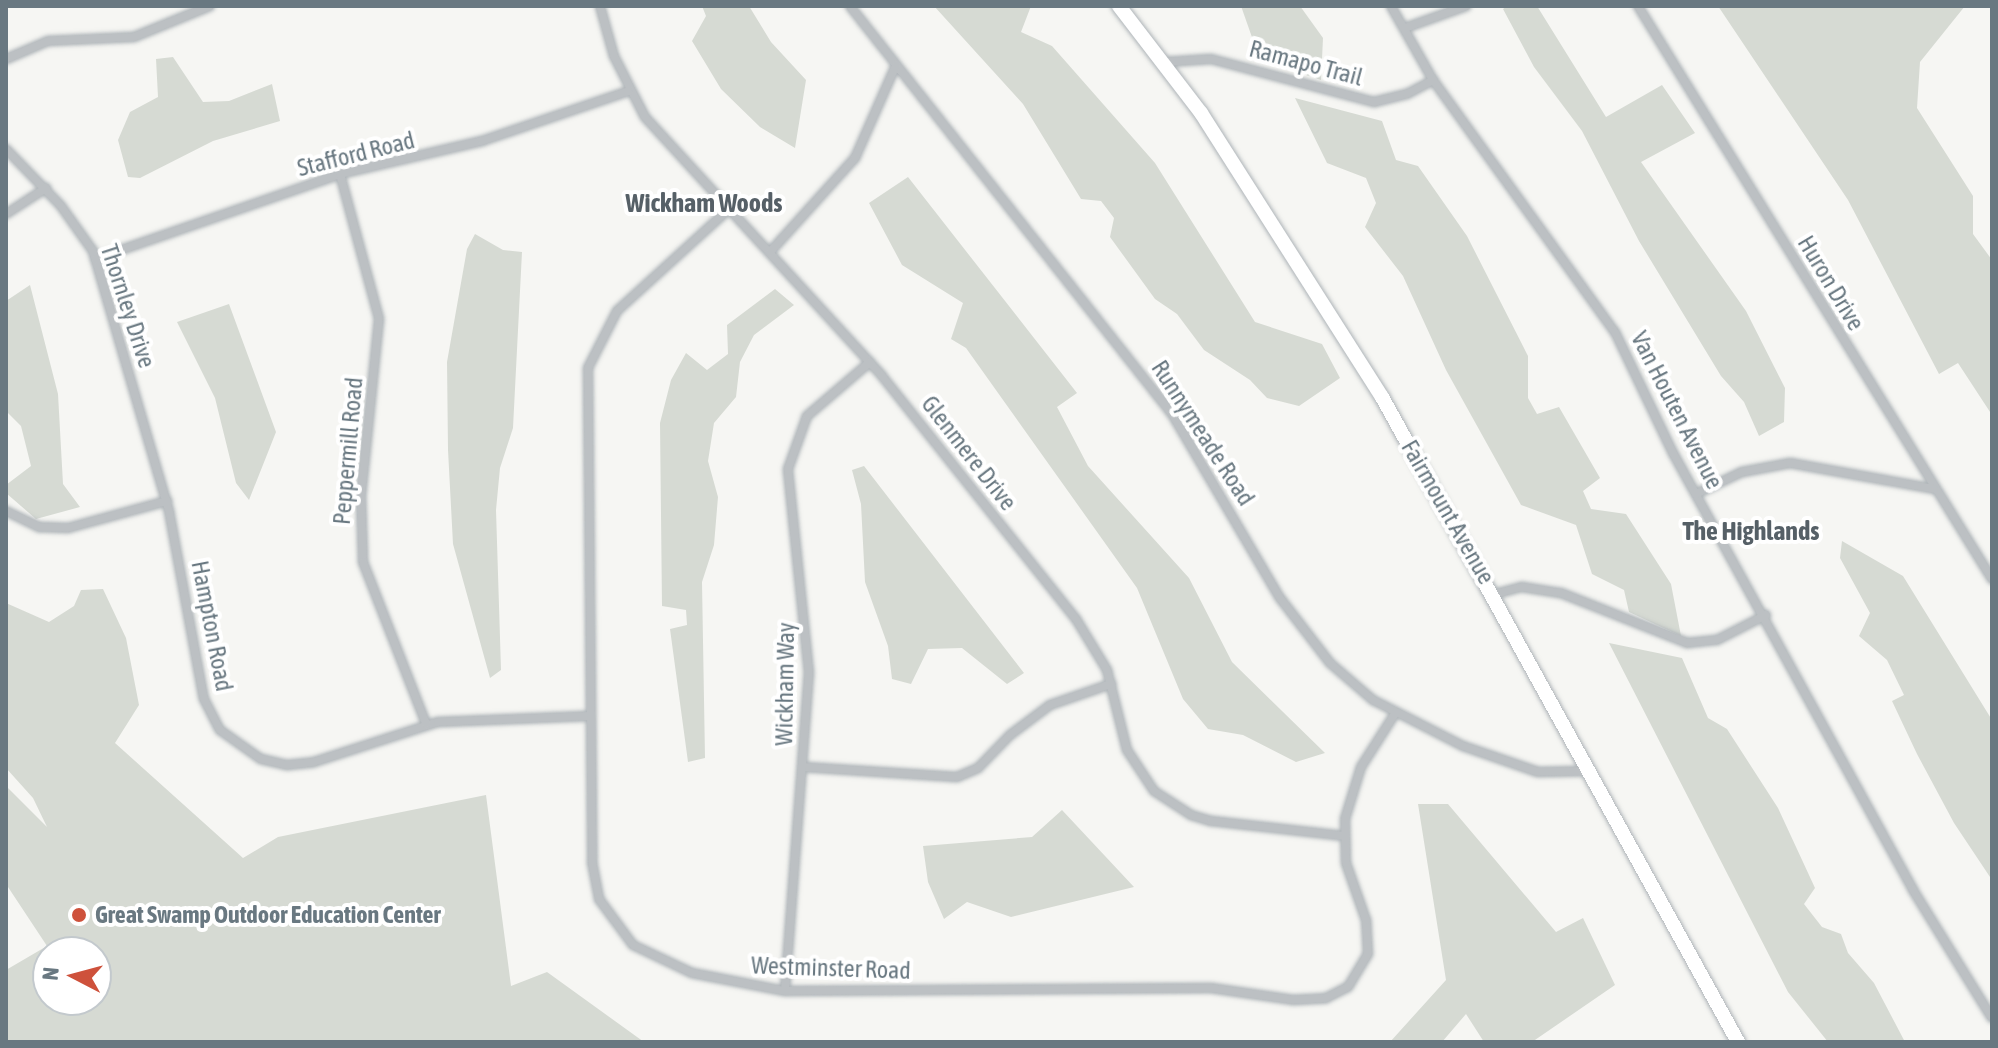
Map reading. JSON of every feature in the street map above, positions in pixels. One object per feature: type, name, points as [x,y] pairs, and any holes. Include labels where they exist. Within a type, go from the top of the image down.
[{"type":"main road","name":"Fairmount Avenue","points":[[1119,6],[1165,62],[1382,397],[1495,594],[1738,1042]]},
{"type":"street","points":[[6,59],[48,41],[134,37],[210,6]]},
{"type":"street","name":"Glenmere Drive","points":[[600,6],[629,91],[645,117],[870,362],[1076,619],[1111,684],[1122,737],[1134,765],[1154,791],[1177,808],[1230,824],[1344,836]]},
{"type":"street","name":"Runnymeade Road","points":[[850,6],[1172,414],[1280,598],[1315,648],[1373,700],[1463,746],[1538,772],[1589,771]]},
{"type":"street","name":"Van Houten Avenue","points":[[1391,6],[1433,80],[1602,312],[1696,494],[1766,615],[1920,902],[1992,1018]]},
{"type":"street","points":[[1405,28],[1466,6]]},
{"type":"street","name":"Huron Drive","points":[[1638,6],[1992,579]]},
{"type":"street","name":"Ramapo Trail","points":[[1165,62],[1211,59],[1374,102],[1407,94],[1433,80]]},
{"type":"street","points":[[770,252],[855,158],[870,131],[883,84],[896,65]]},
{"type":"street","name":"Stafford Road","points":[[95,259],[340,174],[469,145],[629,91]]},
{"type":"street","name":"Thornley Drive","points":[[6,149],[74,220],[95,259],[167,501]]},
{"type":"street","name":"Peppermill Road","points":[[340,174],[379,319],[361,497],[363,562],[426,724]]},
{"type":"street","points":[[6,214],[46,188]]},
{"type":"street","name":"Westminster Road","points":[[729,209],[617,311],[588,368],[594,881],[617,930],[649,954],[692,973],[785,991],[1211,988],[1293,1000],[1326,998],[1348,987],[1368,954],[1368,931],[1350,878],[1344,836],[1361,767],[1396,712]]},
{"type":"street","name":"Wickham Way","points":[[785,991],[803,767],[807,618],[788,469],[807,416],[870,362]]},
{"type":"street","points":[[1696,494],[1742,472],[1790,463],[1934,489]]},
{"type":"street","points":[[6,511],[39,527],[68,528],[167,501]]},
{"type":"street","name":"Hampton Road","points":[[167,501],[201,691],[209,714],[234,743],[261,759],[300,764],[426,724],[590,716]]},
{"type":"street","points":[[1495,594],[1522,587],[1561,593],[1687,643],[1717,640],[1766,615]]},
{"type":"street","points":[[803,767],[957,777],[978,768],[1010,735],[1050,705],[1111,684]]},
{"type":"shaded area","points":[[702,6],[749,6],[771,42],[806,80],[795,148],[760,127],[721,89],[692,41],[706,16]]},
{"type":"shaded area","points":[[934,6],[1031,6],[1021,32],[1052,46],[1155,163],[1255,322],[1322,344],[1340,378],[1299,406],[1267,398],[1250,380],[1204,350],[1177,314],[1155,299],[1110,237],[1114,218],[1101,201],[1081,199],[1023,104]]},
{"type":"shaded area","points":[[1241,6],[1300,6],[1323,38],[1321,80],[1260,60]]},
{"type":"shaded area","points":[[1507,6],[1537,6],[1606,117],[1662,85],[1695,133],[1641,162],[1746,311],[1785,388],[1784,422],[1759,436],[1744,402],[1721,376],[1639,241],[1582,131],[1534,67],[1503,9]]},
{"type":"shaded area","points":[[1718,6],[1965,6],[1920,62],[1917,108],[1973,196],[1973,234],[1992,260],[1992,415],[1958,363],[1939,374],[1848,200]]},
{"type":"shaded area","points":[[173,57],[203,102],[229,101],[272,84],[280,121],[213,141],[140,178],[128,177],[118,140],[130,112],[158,97],[156,59]]},
{"type":"shaded area","points":[[1295,98],[1382,121],[1396,160],[1418,166],[1467,236],[1528,356],[1528,398],[1537,414],[1559,407],[1600,478],[1583,491],[1591,509],[1626,514],[1671,584],[1681,636],[1629,612],[1624,590],[1592,574],[1576,525],[1521,505],[1446,370],[1403,276],[1365,227],[1376,203],[1366,178],[1327,163]]},
{"type":"shaded area","points":[[908,177],[1077,393],[1057,407],[1088,466],[1189,578],[1232,662],[1325,753],[1296,762],[1243,735],[1208,729],[1183,699],[1137,588],[966,348],[951,339],[963,303],[902,265],[869,203]]},
{"type":"shaded area","points":[[475,234],[503,250],[522,252],[513,428],[500,468],[496,510],[501,670],[490,678],[453,544],[448,450],[447,362],[467,249]]},
{"type":"shaded area","points":[[30,285],[58,394],[63,484],[80,507],[36,519],[6,493],[6,485],[31,466],[21,426],[6,411],[6,301]]},
{"type":"shaded area","points":[[775,289],[794,305],[754,335],[740,362],[736,397],[714,423],[708,461],[718,497],[714,545],[702,582],[705,758],[688,762],[670,629],[687,625],[686,610],[662,606],[660,423],[671,380],[686,353],[707,370],[728,354],[727,325]]},
{"type":"shaded area","points":[[229,304],[276,432],[249,500],[236,483],[215,398],[177,322]]},
{"type":"shaded area","points":[[864,466],[1024,673],[1007,684],[962,648],[928,649],[911,684],[892,679],[888,646],[865,582],[861,504],[852,470]]},
{"type":"shaded area","points":[[1842,541],[1903,576],[1992,720],[1992,880],[1954,823],[1917,754],[1892,701],[1904,695],[1887,660],[1859,636],[1870,613],[1840,558]]},
{"type":"shaded area","points":[[103,589],[126,638],[139,705],[115,743],[243,858],[278,837],[486,795],[511,986],[547,972],[644,1042],[6,1042],[6,970],[32,955],[32,1016],[112,1016],[112,936],[40,936],[6,884],[6,786],[47,827],[33,798],[6,768],[6,603],[49,622],[74,606],[81,590]]},
{"type":"shaded area","points":[[1609,643],[1682,658],[1708,718],[1727,729],[1778,808],[1815,888],[1804,904],[1822,927],[1841,934],[1848,953],[1874,983],[1905,1042],[1828,1042],[1788,992]]},
{"type":"shaded area","points":[[1418,804],[1448,804],[1556,932],[1583,918],[1615,985],[1532,1042],[1484,1042],[1466,1014],[1442,1042],[1390,1042],[1446,980]]},
{"type":"shaded area","points":[[1062,810],[1134,887],[1011,917],[967,902],[944,919],[928,882],[923,846],[1032,837]]},
{"type":"place","name":"Great Swamp Outdoor Education Center","points":[[79,915]]},
{"type":"district","name":"Wickham Woods","points":[[704,204]]},
{"type":"district","name":"The Highlands","points":[[1751,532]]}]
